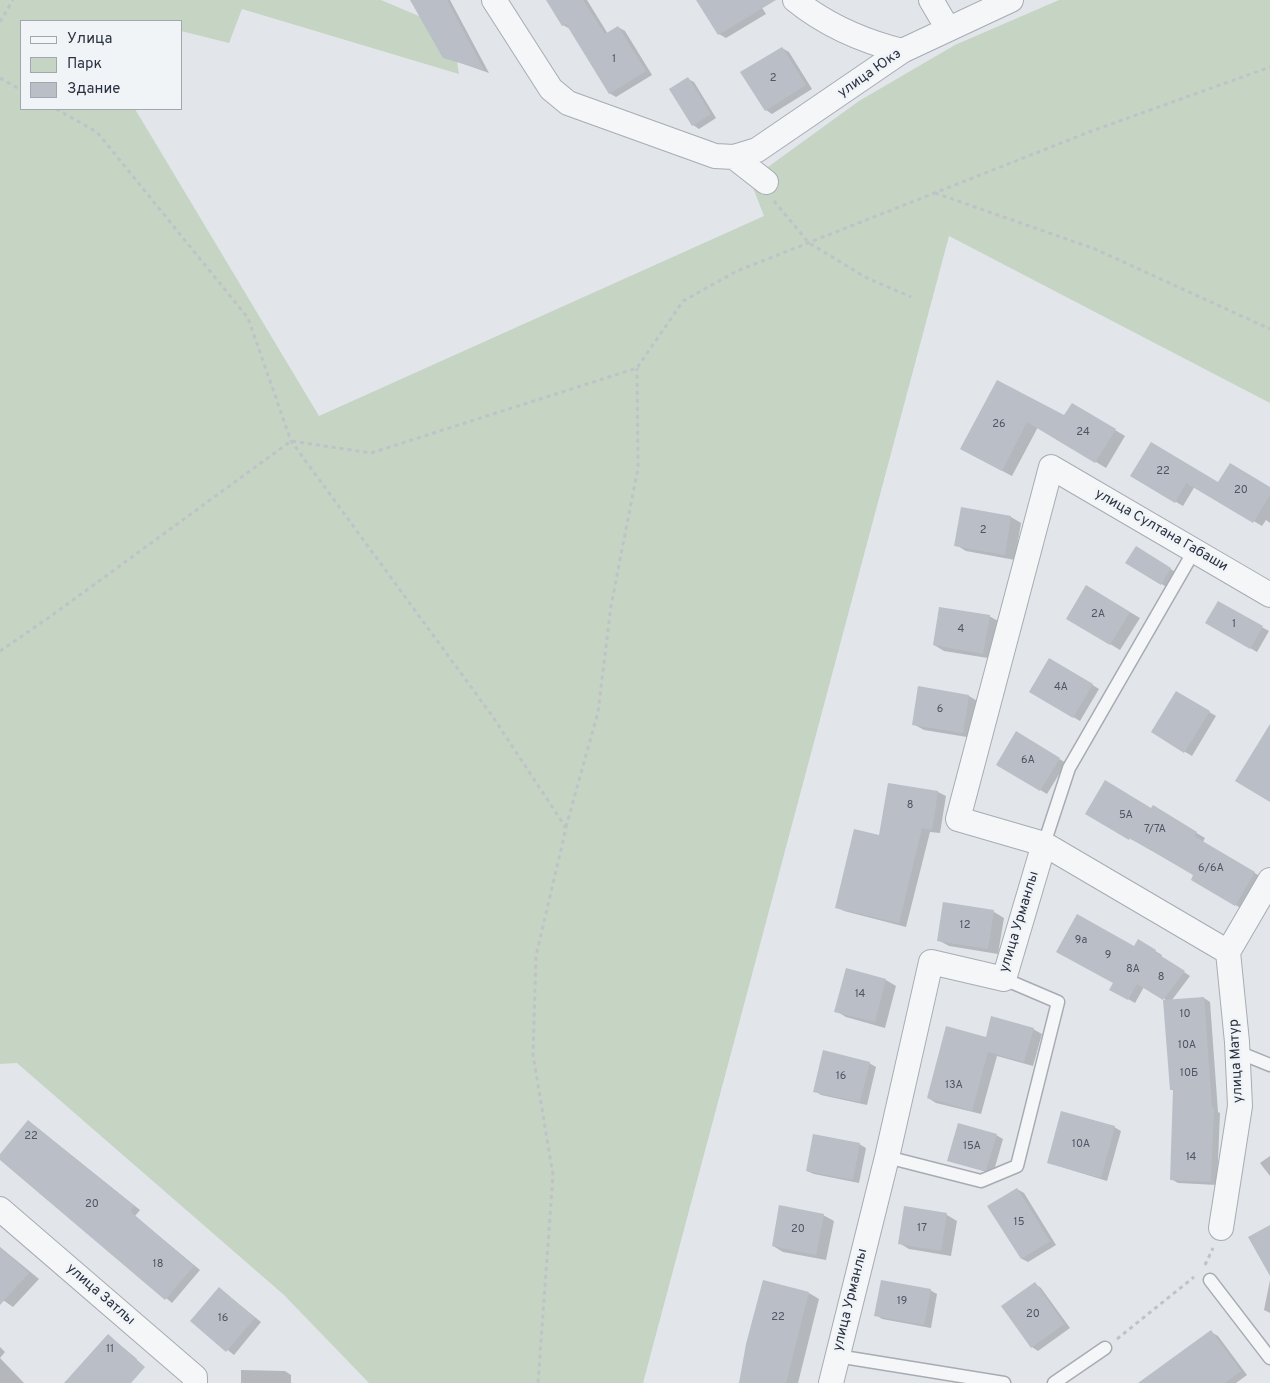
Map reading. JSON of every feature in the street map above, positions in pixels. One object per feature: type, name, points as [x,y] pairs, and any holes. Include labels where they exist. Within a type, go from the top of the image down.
[{"type":"street","name":"улица Юкэ","points":[[494,0],[551,89],[568,103],[715,156],[734,157],[757,150],[902,51],[1011,0]]},
{"type":"street","points":[[795,0],[815,16],[868,43],[902,51]]},
{"type":"street","points":[[931,0],[948,29]]},
{"type":"street","points":[[734,157],[766,182]]},
{"type":"street","name":"улица Султана Габаши","points":[[1044,844],[958,819],[1051,467],[1270,595]]},
{"type":"street","points":[[1044,844],[1228,952],[1270,880]]},
{"type":"street","name":"улица Урманлы","points":[[831,1383],[887,1157],[930,962],[1004,979],[1044,844]]},
{"type":"street","name":"улица Матур","points":[[1221,1228],[1240,1106],[1238,1052],[1228,952]]},
{"type":"street","name":"улица Затлы","points":[[0,1210],[195,1377],[195,1383]]},
{"type":"lane","points":[[1044,844],[1069,768],[1194,551]]},
{"type":"lane","points":[[887,1157],[981,1181],[1017,1166],[1058,1002],[1004,979]]},
{"type":"lane","points":[[1238,1052],[1270,1065]]},
{"type":"lane","points":[[1210,1280],[1270,1358]]},
{"type":"lane","points":[[1054,1383],[1105,1348]]},
{"type":"lane","points":[[837,1356],[1004,1383]]},
{"type":"path","points":[[0,22],[13,0]]},
{"type":"path","points":[[538,1383],[553,1175],[533,1055],[536,956],[566,828],[598,712],[611,606],[638,468],[637,368],[684,302],[737,271],[1089,132],[1270,67]]},
{"type":"path","points":[[0,78],[20,89]]},
{"type":"path","points":[[58,110],[97,132],[248,318],[291,441],[493,717],[566,828]]},
{"type":"path","points":[[766,182],[775,204],[809,243],[867,278],[911,297]]},
{"type":"path","points":[[935,193],[1095,249],[1270,329]]},
{"type":"path","points":[[0,651],[291,441],[371,453],[637,368]]},
{"type":"path","points":[[1201,1269],[1207,1263],[1221,1228]]},
{"type":"path","points":[[1105,1348],[1195,1276]]},
{"type":"green space","points":[[0,0],[381,0],[452,30],[459,74],[242,9],[229,43],[182,31],[182,20],[20,20],[20,110],[136,110],[319,416],[764,216],[750,180],[859,101],[955,45],[1059,0],[1270,0],[1270,403],[949,236],[643,1383],[369,1383],[284,1295],[17,1063],[0,1064]]},
{"type":"building","points":[[410,0],[447,0],[484,70],[443,58]]},
{"type":"building","points":[[546,0],[583,0],[605,34],[618,26],[646,71],[609,94],[566,24],[562,26]]},
{"type":"building","points":[[696,0],[776,0],[718,35]]},
{"type":"building","points":[[782,47],[806,85],[765,111],[740,72]]},
{"type":"building","points":[[688,77],[711,114],[692,126],[669,89]]},
{"type":"building","points":[[997,380],[1064,415],[1072,403],[1116,429],[1095,463],[1027,422],[1002,471],[960,449]]},
{"type":"building","points":[[1151,442],[1218,482],[1230,463],[1270,487],[1270,495],[1253,523],[1186,483],[1175,503],[1130,476]]},
{"type":"building","points":[[961,507],[1011,516],[1005,555],[954,546]]},
{"type":"building","points":[[1136,546],[1171,568],[1161,585],[1125,563]]},
{"type":"building","points":[[1086,585],[1130,612],[1110,645],[1066,619]]},
{"type":"building","points":[[1218,601],[1263,626],[1250,649],[1205,623]]},
{"type":"building","points":[[939,607],[990,615],[983,654],[933,645]]},
{"type":"building","points":[[1049,658],[1093,684],[1073,718],[1029,692]]},
{"type":"building","points":[[918,686],[969,695],[963,733],[912,725]]},
{"type":"building","points":[[1176,691],[1210,711],[1184,753],[1151,732]]},
{"type":"building","points":[[1270,724],[1270,802],[1235,781]]},
{"type":"building","points":[[1016,731],[1060,758],[1040,791],[996,765]]},
{"type":"building","points":[[1105,780],[1151,808],[1153,805],[1197,832],[1194,836],[1255,872],[1235,906],[1191,880],[1193,875],[1085,814]]},
{"type":"building","points":[[888,783],[938,791],[932,830],[922,828],[899,923],[835,908],[854,829],[879,835]]},
{"type":"building","points":[[943,902],[994,910],[988,949],[937,941]]},
{"type":"building","points":[[1077,914],[1134,946],[1138,939],[1185,971],[1163,1000],[1137,984],[1128,1000],[1109,990],[1113,983],[1056,952]]},
{"type":"building","points":[[846,968],[886,979],[875,1022],[834,1012]]},
{"type":"building","points":[[1204,997],[1212,1107],[1214,1108],[1211,1182],[1170,1180],[1173,1090],[1170,1090],[1163,1000]]},
{"type":"building","points":[[991,1016],[1034,1028],[1024,1062],[988,1052],[972,1111],[927,1098],[946,1026],[986,1037]]},
{"type":"building","points":[[823,1050],[870,1062],[860,1102],[813,1092]]},
{"type":"building","points":[[1061,1111],[1115,1126],[1101,1178],[1047,1163]]},
{"type":"building","points":[[28,1120],[134,1206],[130,1211],[194,1266],[165,1300],[0,1160],[0,1154]]},
{"type":"building","points":[[958,1123],[997,1134],[986,1170],[983,1171],[947,1161]]},
{"type":"building","points":[[813,1134],[860,1143],[853,1180],[806,1171]]},
{"type":"building","points":[[1017,1188],[1050,1241],[1021,1259],[987,1206]]},
{"type":"building","points":[[779,1205],[824,1214],[816,1255],[772,1246]]},
{"type":"building","points":[[904,1206],[947,1213],[941,1251],[898,1244]]},
{"type":"building","points":[[1270,1225],[1270,1276],[1248,1237]]},
{"type":"building","points":[[0,1247],[29,1273],[0,1305]]},
{"type":"building","points":[[763,1280],[809,1292],[786,1383],[739,1383],[746,1344]]},
{"type":"building","points":[[881,1280],[931,1289],[924,1325],[874,1316]]},
{"type":"building","points":[[1035,1282],[1064,1324],[1031,1348],[1001,1306]]},
{"type":"building","points":[[219,1287],[255,1318],[226,1352],[190,1321]]},
{"type":"building","points":[[1211,1330],[1241,1371],[1225,1383],[1138,1383]]},
{"type":"building","points":[[108,1334],[145,1367],[131,1383],[64,1383]]}]
